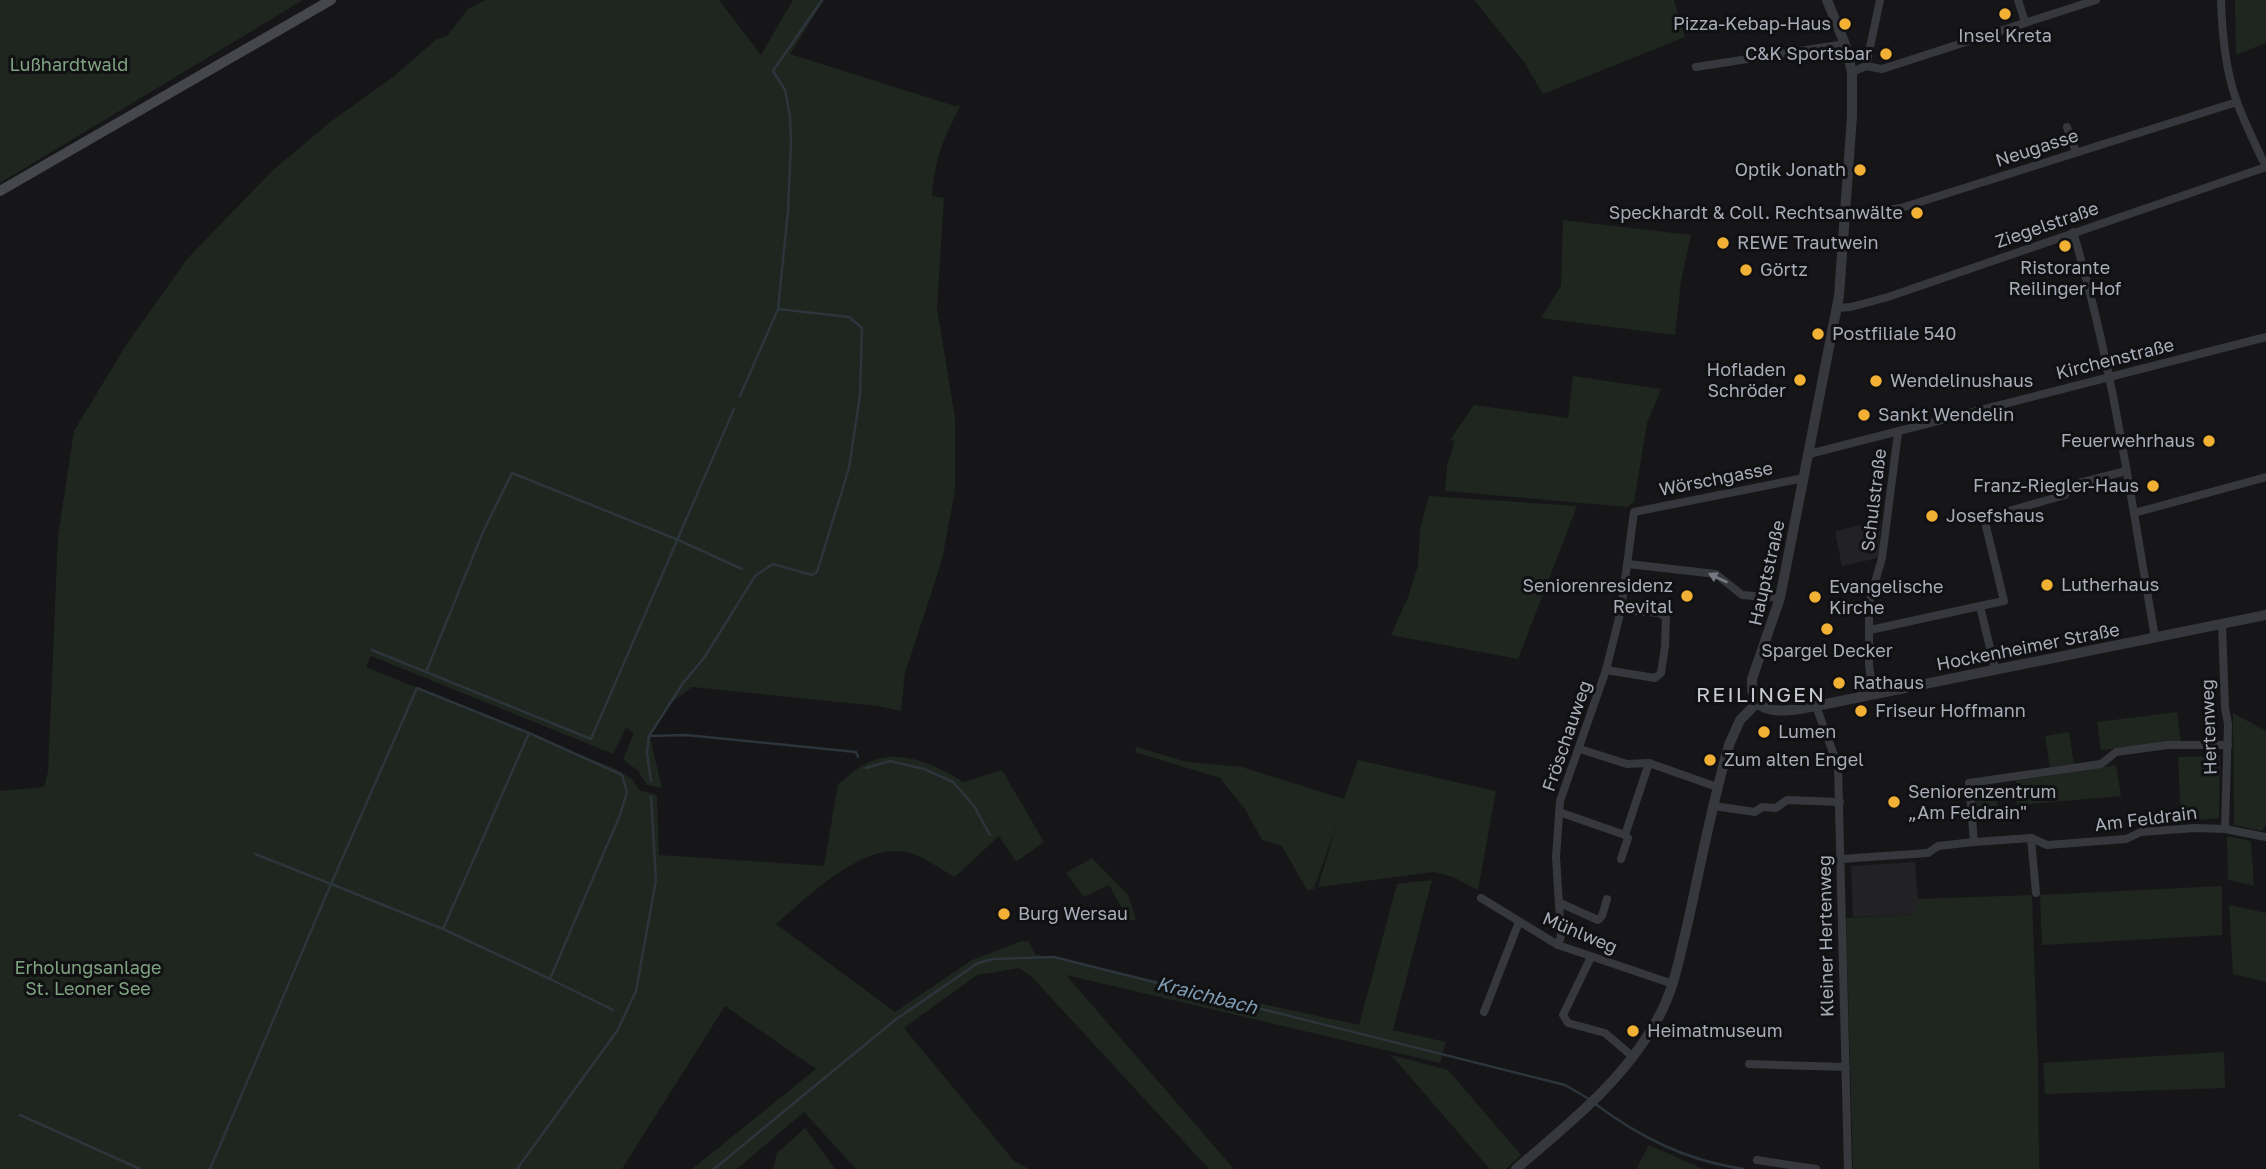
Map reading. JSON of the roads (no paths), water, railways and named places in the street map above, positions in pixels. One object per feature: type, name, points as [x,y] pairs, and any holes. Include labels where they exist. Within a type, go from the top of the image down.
[{"type":"main road","points":[[0,191],[331,0]]},
{"type":"street","name":"Hauptstraße","points":[[1756,703],[1752,680],[1780,598],[1837,308],[1852,116],[1852,72],[1827,0]]},
{"type":"street","points":[[1866,66],[1880,0]]},
{"type":"street","points":[[2018,0],[2025,22]]},
{"type":"street","points":[[1852,72],[1866,66],[1882,69],[2096,0]]},
{"type":"street","points":[[2221,0],[2225,51],[2237,102],[2266,167]]},
{"type":"street","points":[[1696,67],[1844,44]]},
{"type":"street","name":"Neugasse","points":[[1845,215],[1901,208],[2237,102]]},
{"type":"street","points":[[2067,127],[2076,152]]},
{"type":"street","name":"Ziegelstraße","points":[[1837,308],[1888,297],[2266,167]]},
{"type":"street","points":[[2073,232],[2090,289],[2108,376],[2155,637]]},
{"type":"street","name":"Kirchenstraße","points":[[1809,454],[2266,337]]},
{"type":"street","name":"Schulstraße","points":[[1873,694],[1869,665],[1869,603],[1882,558],[1898,433]]},
{"type":"street","points":[[1870,630],[2004,601],[1984,517],[2065,495],[2071,485],[2126,471]]},
{"type":"street","points":[[2134,513],[2266,477]]},
{"type":"street","name":"Wörschgasse","points":[[1634,512],[1804,478]]},
{"type":"street","name":"Fröschauweg","points":[[1558,945],[1561,936],[1556,857],[1560,801],[1606,670],[1621,610],[1634,512]]},
{"type":"street","points":[[1628,564],[1716,574],[1742,595],[1780,598]]},
{"type":"street","points":[[1980,606],[1995,669]]},
{"type":"street","name":"Fröschauweg","points":[[1606,670],[1655,678],[1661,673],[1666,618],[1660,613],[1621,610]]},
{"type":"street","name":"Hockenheimer Straße","points":[[1756,703],[1762,708],[1777,710],[1816,706],[2266,615]]},
{"type":"street","name":"Hertenweg","points":[[2222,624],[2228,745],[2225,829]]},
{"type":"street","points":[[1516,1169],[1582,1113],[1600,1094],[1632,1056],[1658,1018],[1673,984],[1717,787],[1729,745],[1740,720],[1756,703]]},
{"type":"street","name":"Kleiner Hertenweg","points":[[1816,706],[1838,760],[1849,1169]]},
{"type":"street","points":[[1974,842],[1969,783],[2101,764],[2116,752],[2168,746],[2228,745]]},
{"type":"street","points":[[1580,749],[1627,764],[1649,763],[1717,787]]},
{"type":"street","points":[[1621,859],[1628,838],[1625,835],[1649,763]]},
{"type":"street","points":[[1714,806],[1755,812],[1762,807],[1776,808],[1787,800],[1840,802]]},
{"type":"street","name":"Fröschauweg","points":[[1559,812],[1625,835]]},
{"type":"street","name":"Am Feldrain","points":[[1841,859],[1928,853],[1938,846],[1974,842],[2031,838],[2048,845],[2126,839],[2141,832],[2195,828],[2225,829],[2266,836]]},
{"type":"street","points":[[2031,838],[2036,893]]},
{"type":"street","name":"Mühlweg","points":[[1482,898],[1558,945],[1673,984]]},
{"type":"street","points":[[1560,903],[1598,920],[1602,916],[1607,899]]},
{"type":"street","points":[[1485,1012],[1519,922]]},
{"type":"street","points":[[1591,957],[1563,1014],[1564,1019],[1568,1023],[1605,1033],[1632,1056]]},
{"type":"street","points":[[1749,1064],[1846,1067]]},
{"type":"street","points":[[1757,1160],[1816,1169]]},
{"type":"waterway","points":[[778,309],[788,211],[791,142],[785,90],[773,71],[822,0]]},
{"type":"waterway","points":[[649,736],[683,683],[704,658],[755,576],[773,564],[812,575],[817,572],[849,468],[860,395],[862,328],[849,317],[778,309],[740,396]]},
{"type":"waterway","points":[[372,650],[591,739],[734,409]]},
{"type":"waterway","points":[[426,672],[483,532],[512,473],[676,539],[742,569]]},
{"type":"waterway","points":[[255,854],[331,884],[417,688],[529,733],[622,775],[627,792],[620,815],[550,979],[443,929],[529,733]]},
{"type":"waterway","points":[[651,781],[647,753],[649,736],[686,735],[856,752],[858,757]]},
{"type":"waterway","points":[[866,768],[890,761],[924,769],[953,782],[974,806],[990,835]]},
{"type":"waterway","points":[[517,1169],[617,1031],[636,991],[656,880],[651,797]]},
{"type":"waterway","points":[[210,1169],[331,884],[443,929]]},
{"type":"waterway","name":"Kraichbach","points":[[714,1169],[895,1020],[978,963],[993,959],[1054,957],[1565,1085],[1589,1099]]},
{"type":"waterway","points":[[550,979],[613,1010]]},
{"type":"waterway","name":"Kraichbach","points":[[1594,1103],[1629,1127],[1664,1146],[1702,1160],[1743,1169]]},
{"type":"waterway","points":[[20,1115],[140,1169]]},
{"type":"place","name":"Insel Kreta","points":[[2005,14]]},
{"type":"place","name":"Pizza-Kebap-Haus","points":[[1845,24]]},
{"type":"place","name":"C&K Sportsbar","points":[[1886,54]]},
{"type":"place","name":"Optik Jonath","points":[[1860,170]]},
{"type":"place","name":"Speckhardt & Coll. Rechtsanwälte","points":[[1917,213]]},
{"type":"place","name":"REWE Trautwein","points":[[1723,243]]},
{"type":"place","name":"Ristorante Reilinger Hof","points":[[2065,246]]},
{"type":"place","name":"Görtz","points":[[1746,270]]},
{"type":"place","name":"Postfiliale 540","points":[[1818,334]]},
{"type":"place","name":"Hofladen Schröder","points":[[1800,380]]},
{"type":"place","name":"Wendelinushaus","points":[[1876,381]]},
{"type":"place","name":"Sankt Wendelin","points":[[1864,415]]},
{"type":"place","name":"Feuerwehrhaus","points":[[2209,441]]},
{"type":"place","name":"Franz-Riegler-Haus","points":[[2153,486]]},
{"type":"place","name":"Josefshaus","points":[[1932,516]]},
{"type":"place","name":"Lutherhaus","points":[[2047,585]]},
{"type":"place","name":"Seniorenresidenz Revital","points":[[1687,596]]},
{"type":"place","name":"Evangelische Kirche","points":[[1815,597]]},
{"type":"place","name":"Spargel Decker","points":[[1827,629]]},
{"type":"place","name":"Rathaus","points":[[1839,683]]},
{"type":"place","name":"Friseur Hoffmann","points":[[1861,711]]},
{"type":"place","name":"Lumen","points":[[1764,732]]},
{"type":"place","name":"Zum alten Engel","points":[[1710,760]]},
{"type":"place","name":"Seniorenzentrum „Am Feldrain\"","points":[[1894,802]]},
{"type":"place","name":"Burg Wersau","points":[[1004,914]]},
{"type":"place","name":"Heimatmuseum","points":[[1633,1031]]},
{"type":"district","name":"REILINGEN","points":[[1761,695]]},
{"type":"park label","name":"Lußhardtwald","points":[[69,65]]},
{"type":"park label","name":"Erholungsanlage St. Leoner See","points":[[88,978]]}]
